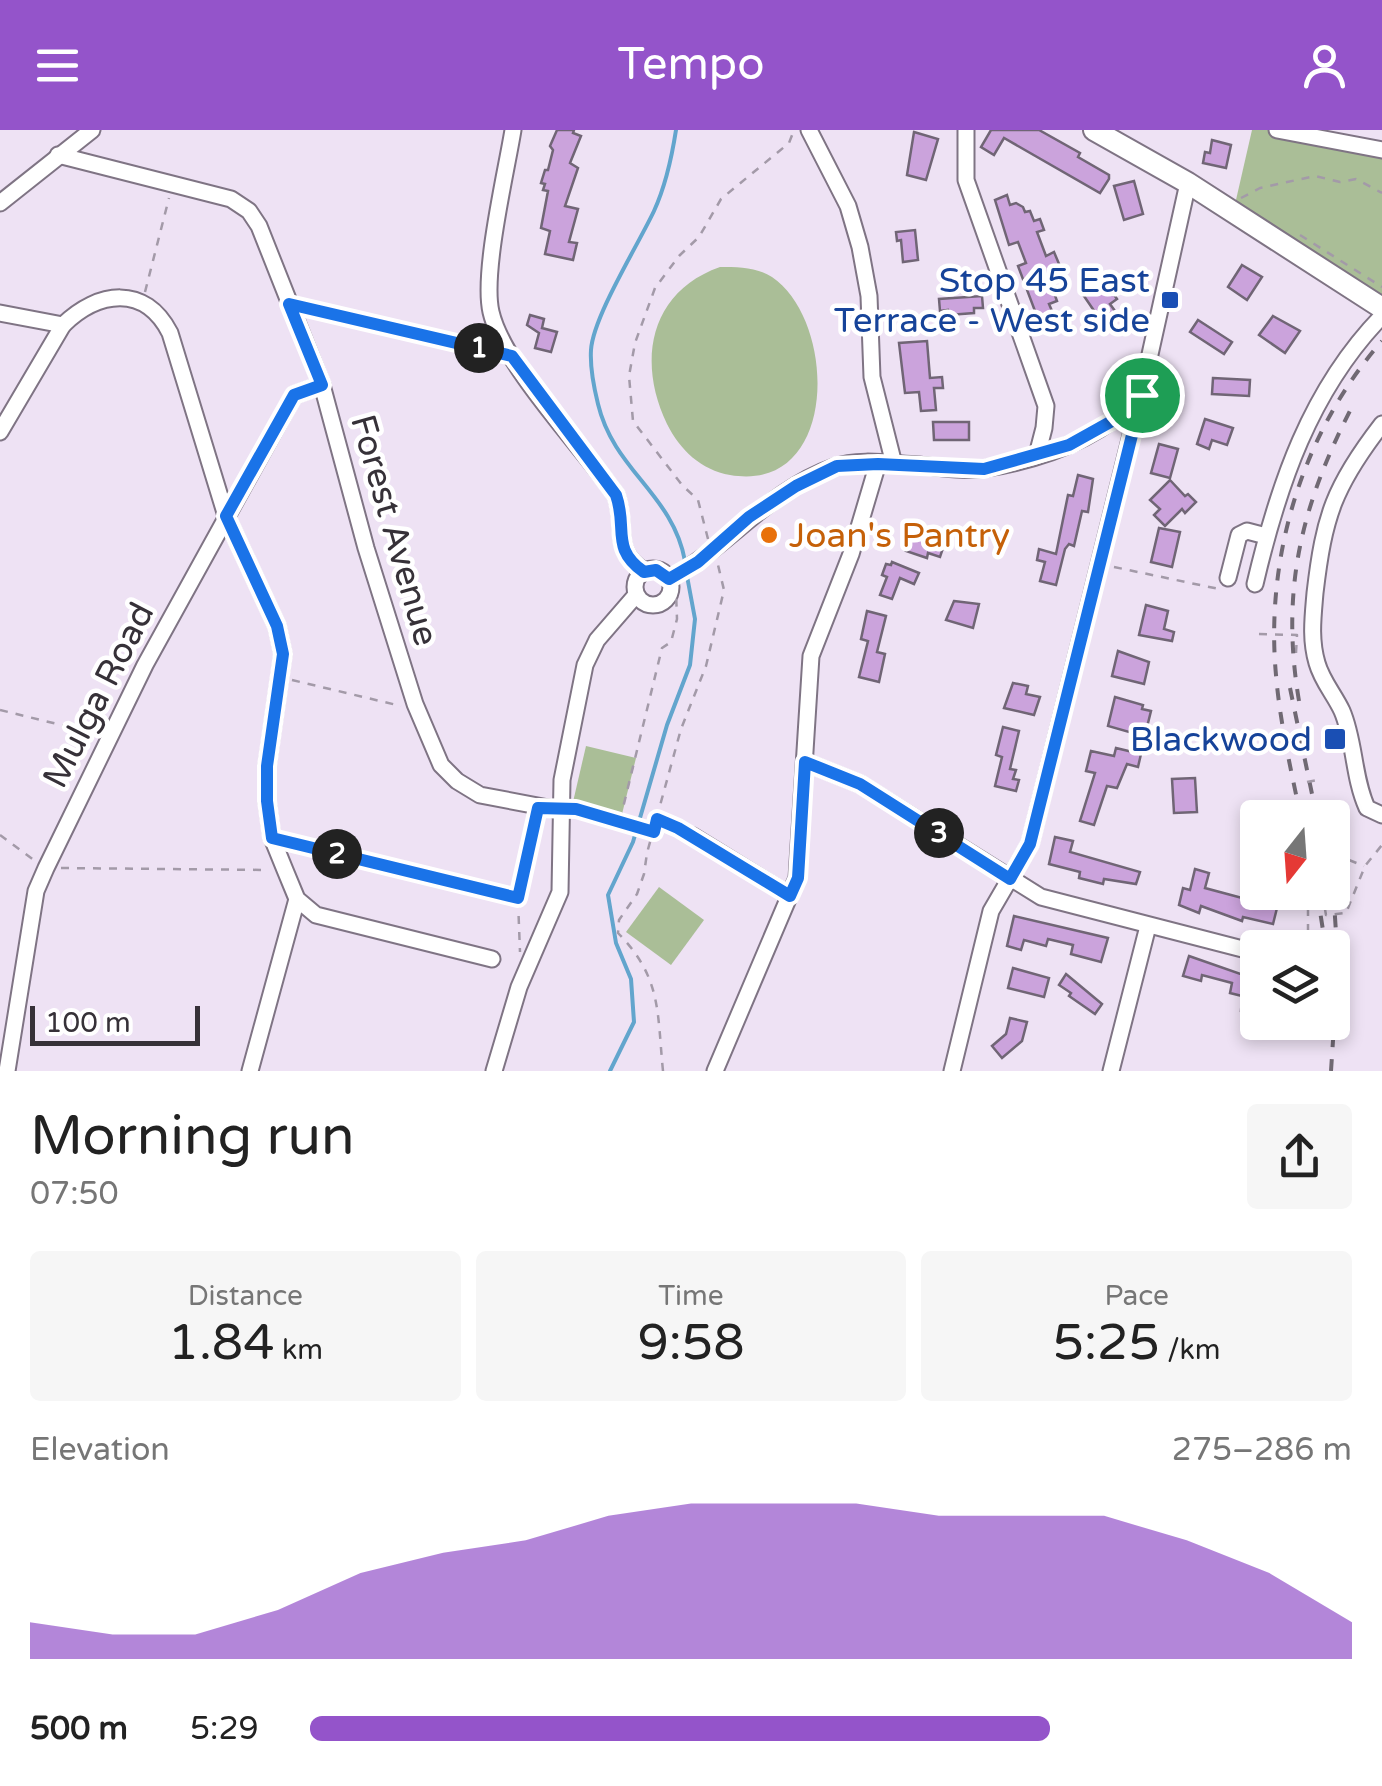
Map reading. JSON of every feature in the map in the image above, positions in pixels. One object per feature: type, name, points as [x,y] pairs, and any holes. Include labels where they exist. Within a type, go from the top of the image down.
[{"type":"main road","points":[[1094,130],[1234,212],[1382,312]]},
{"type":"street","points":[[0,203],[92,130]]},
{"type":"street","points":[[513,130],[495,239],[489,299],[492,316],[512,356],[616,495],[623,513],[621,542],[627,559],[644,572]]},
{"type":"street","points":[[716,1071],[798,878],[811,656],[886,464],[872,377],[869,296],[860,246],[848,206],[808,130]]},
{"type":"street","points":[[966,130],[966,180],[1046,406],[1036,455]]},
{"type":"street","points":[[1278,130],[1377,148],[1377,130]]},
{"type":"street","name":"Forest Avenue","points":[[58,156],[231,198],[249,211],[259,226],[322,385],[366,548],[416,707],[441,765],[457,781],[480,794],[560,810]]},
{"type":"street","points":[[952,1071],[991,911],[1030,844],[1142,395],[1188,183]]},
{"type":"street","points":[[0,432],[63,325],[77,312],[108,298],[142,303],[162,318],[226,516],[277,626],[283,654],[267,766],[267,801],[272,838],[297,899],[316,915],[492,959]]},
{"type":"street","points":[[1255,584],[1266,536],[1311,416],[1350,353],[1382,312]]},
{"type":"street","points":[[0,313],[63,325]]},
{"type":"street","name":"Mulga Road","points":[[7,1071],[36,891],[46,868],[109,736],[294,395],[322,385]]},
{"type":"street","points":[[636,595],[650,606],[662,603],[680,573],[749,517],[796,486],[837,466],[984,469],[1069,445],[1104,428],[1142,395]]},
{"type":"street","points":[[1382,424],[1351,464],[1328,513],[1311,633],[1325,686],[1342,712],[1361,794],[1367,808],[1382,815]]},
{"type":"street","points":[[1227,584],[1238,535],[1247,531],[1266,536]]},
{"type":"street","points":[[494,1071],[519,987],[560,892],[560,810],[585,665],[597,640],[636,595],[635,583],[644,572],[680,573]]},
{"type":"street","points":[[805,762],[860,784],[1041,897],[1240,949]]},
{"type":"street","points":[[693,836],[790,896]]},
{"type":"street","points":[[250,1071],[297,899]]},
{"type":"street","points":[[1111,1071],[1148,926]]},
{"type":"path","points":[[664,1071],[649,973],[618,933],[618,920],[637,894],[644,874],[680,729],[706,666],[724,590],[698,500],[682,486],[633,421],[629,376],[644,313],[655,288],[678,256],[698,237],[721,199],[788,144],[794,130]]},
{"type":"path","points":[[1234,212],[1246,194],[1315,176],[1340,182],[1356,180],[1382,193]]},
{"type":"path","points":[[142,303],[172,184]]},
{"type":"path","points":[[289,304],[512,356]]},
{"type":"path","points":[[1098,564],[1227,584]]},
{"type":"path","points":[[620,820],[662,648],[670,642],[676,619],[680,573]]},
{"type":"path","points":[[1259,634],[1297,635],[1296,654],[1307,658]]},
{"type":"path","points":[[281,676],[355,697],[416,707]]},
{"type":"path","points":[[0,710],[109,736]]},
{"type":"path","points":[[1308,782],[1322,779]]},
{"type":"path","points":[[520,954],[518,898],[538,808]]},
{"type":"path","points":[[560,810],[576,809],[654,832]]},
{"type":"path","points":[[657,819],[693,836]]},
{"type":"path","points":[[0,835],[46,868],[284,870]]},
{"type":"path","points":[[272,838],[518,898]]},
{"type":"path","points":[[1350,902],[1365,866],[1382,845]]},
{"type":"path","points":[[1350,860],[1365,866]]},
{"type":"path","points":[[1325,910],[1326,915],[1347,910]]},
{"type":"green space","points":[[1252,130],[1278,130],[1382,150],[1382,308],[1233,213]]},
{"type":"green space","points":[[720,267],[753,269],[772,277],[794,299],[809,330],[816,364],[817,400],[809,433],[792,458],[766,474],[730,475],[701,464],[672,433],[658,400],[652,354],[664,311],[696,278]]},
{"type":"green space","points":[[586,746],[636,758],[622,814],[573,802]]},
{"type":"green space","points":[[659,887],[704,920],[671,965],[626,932]]},
{"type":"building","points":[[557,130],[574,130],[581,136],[570,163],[578,168],[565,206],[578,209],[569,242],[577,243],[573,260],[545,254],[550,231],[541,228],[548,191],[543,190],[545,184],[541,183]]},
{"type":"building","points":[[991,130],[1039,130],[1080,153],[1078,157],[1109,175],[1109,179],[1100,193],[1004,138],[994,155],[981,147]]},
{"type":"building","points":[[914,132],[938,139],[926,180],[907,175]]},
{"type":"building","points":[[1212,140],[1231,145],[1226,168],[1203,163]]},
{"type":"building","points":[[1134,181],[1143,214],[1124,220],[1114,186]]},
{"type":"building","points":[[1007,195],[1010,205],[1016,203],[1025,212],[1030,211],[1034,221],[1040,219],[1044,230],[1037,232],[1046,256],[1054,252],[1062,271],[1048,276],[1057,301],[1049,304],[1052,311],[1038,319],[1018,266],[1026,263],[1018,242],[1009,245],[995,200]]},
{"type":"building","points":[[915,230],[918,260],[903,262],[901,240],[897,241],[896,232]]},
{"type":"building","points":[[1242,265],[1262,277],[1247,300],[1228,287]]},
{"type":"building","points":[[1105,282],[1117,299],[1110,304],[1115,311],[1101,321],[1084,296]]},
{"type":"building","points":[[982,296],[983,308],[974,308],[974,313],[949,315],[948,310],[940,311],[939,299]]},
{"type":"building","points":[[530,315],[544,319],[542,328],[557,332],[551,352],[535,348],[539,333],[527,325]]},
{"type":"building","points":[[1273,316],[1300,331],[1285,353],[1259,335]]},
{"type":"building","points":[[1198,320],[1232,342],[1224,354],[1190,332]]},
{"type":"building","points":[[927,341],[930,378],[942,377],[943,388],[934,388],[936,410],[921,411],[919,392],[905,393],[899,343]]},
{"type":"building","points":[[1213,378],[1250,380],[1249,396],[1212,394]]},
{"type":"building","points":[[1205,419],[1233,428],[1227,445],[1212,440],[1209,449],[1197,444]]},
{"type":"building","points":[[933,422],[969,422],[969,440],[934,440]]},
{"type":"building","points":[[1159,444],[1178,449],[1170,478],[1151,473]]},
{"type":"building","points":[[1078,475],[1093,479],[1088,512],[1082,511],[1074,546],[1069,544],[1065,549],[1056,585],[1040,581],[1045,562],[1037,560],[1039,549],[1056,554],[1068,495],[1073,496]]},
{"type":"building","points":[[1170,480],[1196,502],[1185,513],[1182,509],[1165,526],[1154,515],[1160,509],[1150,500]]},
{"type":"building","points":[[915,524],[935,531],[933,541],[944,545],[940,557],[928,553],[927,558],[906,551]]},
{"type":"building","points":[[1159,528],[1180,532],[1172,567],[1151,562]]},
{"type":"building","points":[[892,562],[919,573],[914,584],[900,578],[892,599],[880,595],[887,577],[882,575],[886,564]]},
{"type":"building","points":[[954,601],[979,604],[973,628],[946,620]]},
{"type":"building","points":[[1146,605],[1168,611],[1164,629],[1174,632],[1172,641],[1139,635]]},
{"type":"building","points":[[867,611],[886,616],[877,652],[885,654],[879,682],[859,677],[868,641],[861,639]]},
{"type":"building","points":[[1118,651],[1149,662],[1144,684],[1112,676]]},
{"type":"building","points":[[1013,683],[1028,686],[1026,694],[1040,697],[1034,715],[1004,708]]},
{"type":"building","points":[[1115,697],[1151,711],[1146,731],[1137,729],[1136,734],[1108,726]]},
{"type":"building","points":[[1003,727],[1019,731],[1010,769],[1016,770],[1013,779],[1019,780],[1016,791],[995,786],[1002,757],[996,755]]},
{"type":"building","points":[[1116,748],[1141,754],[1138,767],[1127,764],[1117,788],[1107,786],[1094,825],[1080,821],[1095,773],[1086,771],[1091,751],[1114,756]]},
{"type":"building","points":[[1195,778],[1197,812],[1174,813],[1172,779]]},
{"type":"building","points":[[1055,837],[1073,841],[1070,852],[1140,872],[1136,884],[1104,879],[1103,884],[1079,878],[1080,872],[1049,864]]},
{"type":"building","points":[[1195,869],[1209,873],[1205,888],[1240,897],[1240,910],[1276,910],[1273,924],[1243,917],[1242,921],[1201,906],[1199,913],[1179,905],[1183,888],[1190,890]]},
{"type":"building","points":[[1014,916],[1108,938],[1101,962],[1071,954],[1073,945],[1048,939],[1046,946],[1024,940],[1021,950],[1007,946]]},
{"type":"building","points":[[1189,956],[1240,974],[1240,996],[1230,993],[1232,983],[1202,975],[1201,981],[1183,976]]},
{"type":"building","points":[[1013,968],[1049,978],[1044,997],[1008,988]]},
{"type":"building","points":[[1066,974],[1102,1004],[1095,1014],[1059,985]]},
{"type":"building","points":[[1010,1018],[1027,1022],[1022,1041],[1002,1058],[992,1046],[1006,1034]]},
{"type":"waterway","points":[[676,130],[658,202],[599,319],[591,356],[595,391],[606,427],[669,518],[685,561]]},
{"type":"waterway","points":[[610,1071],[634,1022],[631,979],[616,943],[608,895],[633,842],[667,725],[690,665],[695,619],[687,576]]},
{"type":"railway","points":[[1297,800],[1276,675],[1274,630],[1284,541],[1295,497],[1331,414],[1382,341]]},
{"type":"railway","points":[[1299,701],[1292,621],[1300,547],[1321,476],[1354,403]]},
{"type":"railway","points":[[1290,688],[1313,800]]},
{"type":"railway","points":[[1320,910],[1323,930]]},
{"type":"railway","points":[[1331,1071],[1338,964],[1335,910]]},
{"type":"place","name":"Stop 45 East Terrace - West side","points":[[1170,300]]},
{"type":"place","name":"Joan's Pantry","points":[[769,535]]},
{"type":"place","name":"Blackwood","points":[[1335,739]]},
{"type":"route","points":[[289,304],[512,356],[616,495],[623,513],[621,542],[627,559],[644,572],[656,570],[669,579],[698,562],[749,517],[796,486],[837,466],[984,469],[1069,445],[1104,428],[1142,395],[1030,844],[1010,879],[860,784],[805,762],[798,878],[790,896],[657,819],[654,832],[576,809],[538,808],[518,898],[272,838],[267,766],[283,654],[277,626],[226,516],[294,395],[322,385],[289,304]]}]
